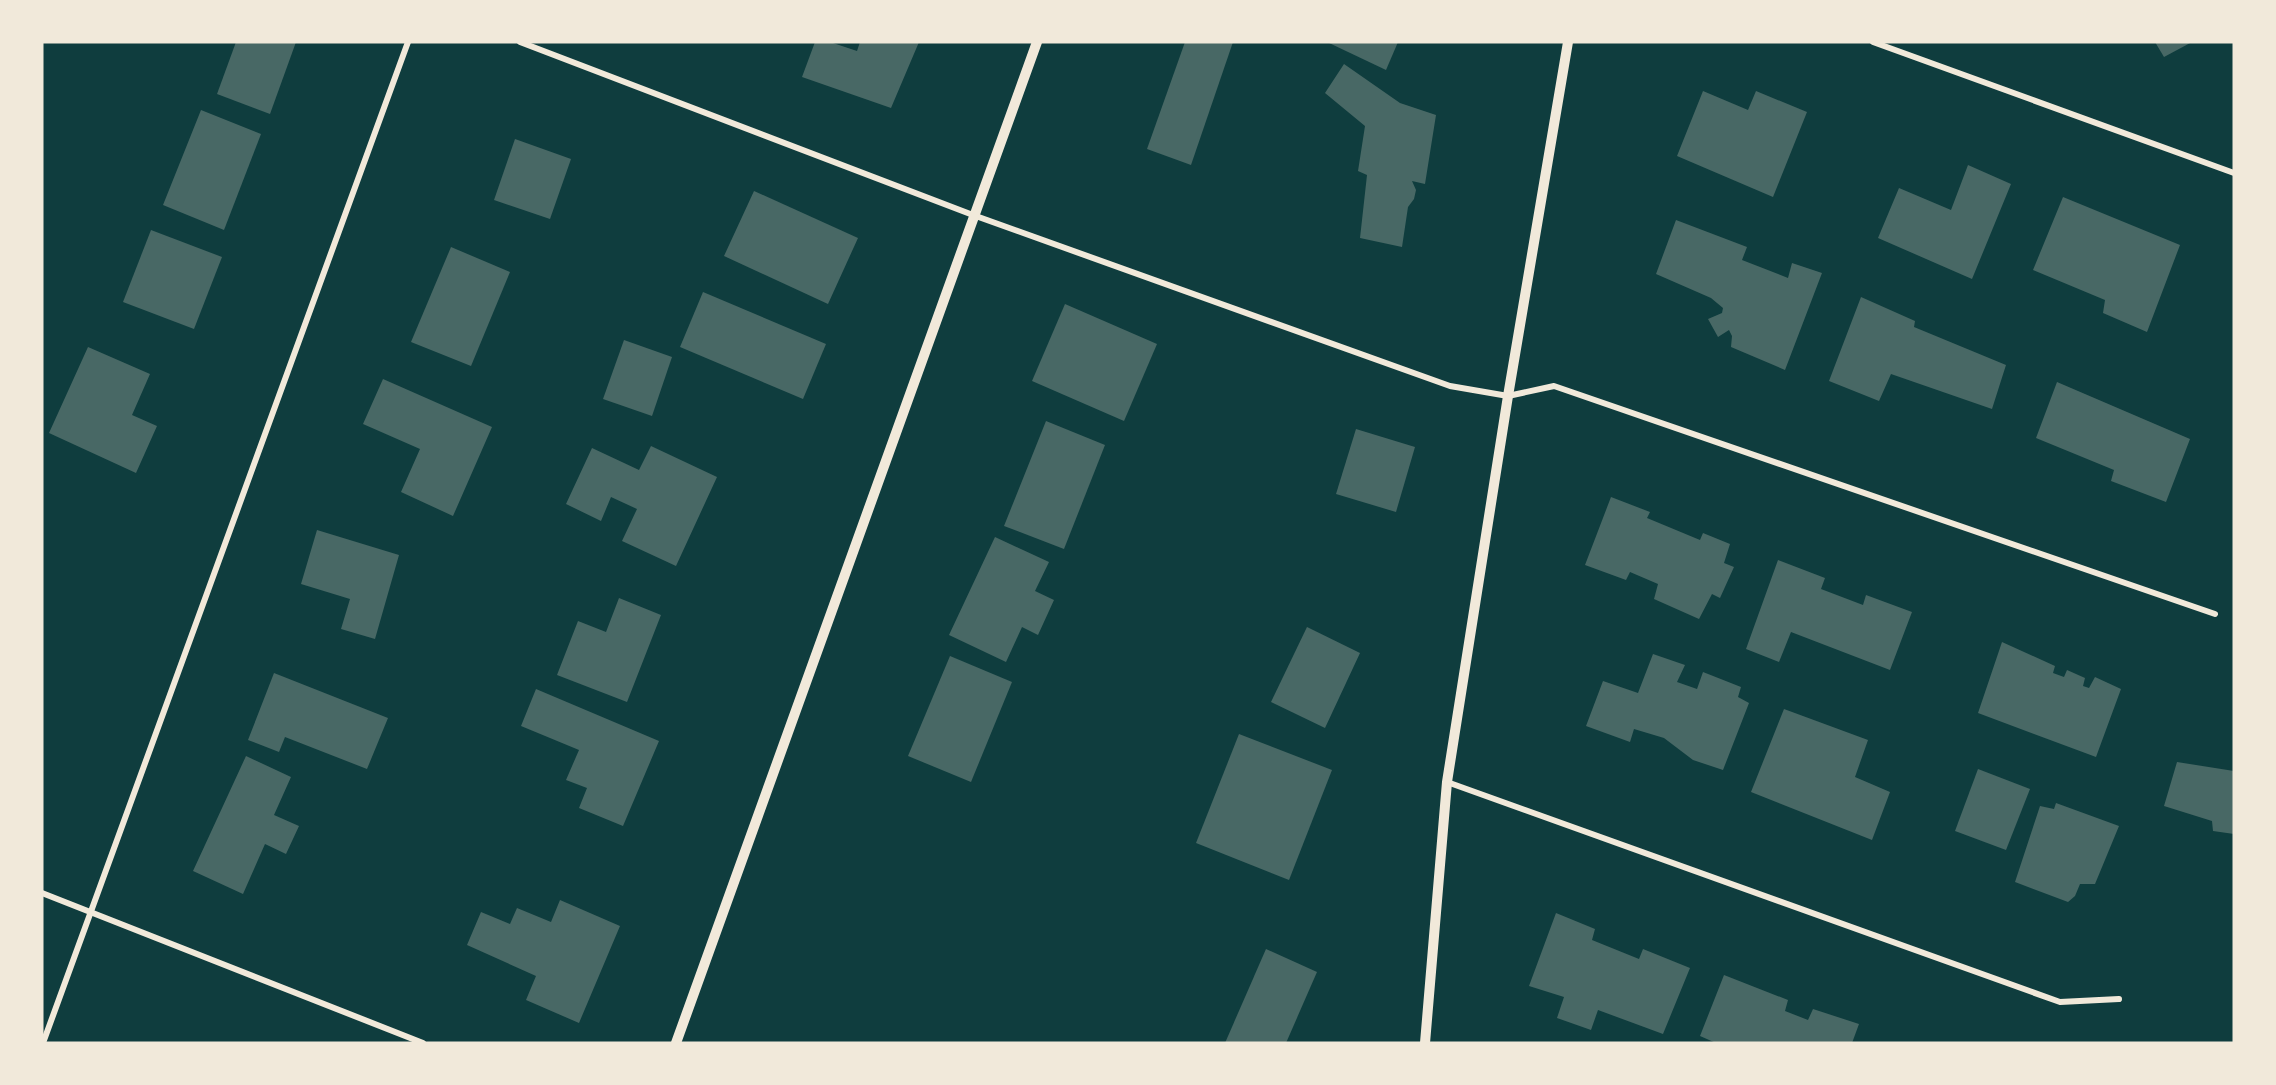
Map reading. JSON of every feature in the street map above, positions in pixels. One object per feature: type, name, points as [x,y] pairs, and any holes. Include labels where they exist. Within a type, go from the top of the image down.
[{"type":"street","points":[[43,1043],[93,912],[408,42]]},
{"type":"street","points":[[520,42],[973,215],[1450,386],[1508,396],[1554,386],[2215,614]]},
{"type":"street","points":[[676,1043],[1037,42]]},
{"type":"street","points":[[1425,1043],[1447,782],[1508,396],[1568,42]]},
{"type":"street","points":[[1873,42],[2234,173]]},
{"type":"street","points":[[1447,782],[2060,1002],[2119,999]]},
{"type":"street","points":[[42,893],[423,1043]]},
{"type":"building","points":[[236,42],[296,42],[270,114],[217,94]]},
{"type":"building","points":[[815,42],[830,42],[857,51],[860,42],[919,42],[891,108],[802,77]]},
{"type":"building","points":[[1185,42],[1233,42],[1191,165],[1147,149]]},
{"type":"building","points":[[1327,42],[1398,42],[1386,70]]},
{"type":"building","points":[[2155,42],[2192,42],[2164,57]]},
{"type":"building","points":[[1344,64],[1400,103],[1436,115],[1425,184],[1412,181],[1416,190],[1414,199],[1408,207],[1402,247],[1360,238],[1367,175],[1358,171],[1365,126],[1325,93]]},
{"type":"building","points":[[1703,91],[1748,110],[1756,91],[1807,112],[1773,197],[1677,156]]},
{"type":"building","points":[[201,110],[261,134],[224,230],[163,205]]},
{"type":"building","points":[[515,139],[571,159],[550,219],[494,200]]},
{"type":"building","points":[[1968,165],[2011,184],[1972,279],[1878,238],[1899,188],[1951,210]]},
{"type":"building","points":[[754,191],[858,238],[828,304],[724,256]]},
{"type":"building","points":[[2063,197],[2180,245],[2147,332],[2103,313],[2105,300],[2033,270]]},
{"type":"building","points":[[1676,220],[1747,247],[1742,260],[1788,278],[1792,263],[1822,273],[1785,370],[1731,347],[1732,336],[1729,330],[1718,337],[1708,319],[1722,313],[1723,308],[1711,298],[1656,274]]},
{"type":"building","points":[[151,230],[222,257],[194,329],[123,302]]},
{"type":"building","points":[[451,247],[510,272],[471,366],[411,342]]},
{"type":"building","points":[[703,292],[826,344],[803,399],[680,347]]},
{"type":"building","points":[[1861,297],[1915,321],[1914,327],[2006,365],[1992,409],[1891,374],[1879,401],[1829,381]]},
{"type":"building","points":[[1065,304],[1157,344],[1124,421],[1032,381]]},
{"type":"building","points":[[624,340],[672,357],[652,416],[603,399]]},
{"type":"building","points":[[88,347],[150,374],[132,415],[157,426],[136,473],[49,433]]},
{"type":"building","points":[[383,379],[492,427],[453,516],[401,492],[420,449],[363,424]]},
{"type":"building","points":[[2057,382],[2190,439],[2166,502],[2111,481],[2114,470],[2036,438]]},
{"type":"building","points":[[1046,421],[1105,445],[1064,549],[1004,526]]},
{"type":"building","points":[[1356,429],[1415,447],[1396,512],[1336,494]]},
{"type":"building","points":[[651,446],[717,477],[676,566],[622,541],[637,509],[611,497],[601,521],[566,504],[592,448],[639,470]]},
{"type":"building","points":[[1611,497],[1650,512],[1647,518],[1700,540],[1703,533],[1730,544],[1724,563],[1734,567],[1720,598],[1712,594],[1699,619],[1654,599],[1658,584],[1630,572],[1626,580],[1585,565]]},
{"type":"building","points":[[317,530],[399,555],[375,639],[341,629],[350,599],[301,584]]},
{"type":"building","points":[[995,537],[1049,562],[1035,591],[1054,600],[1038,635],[1022,627],[1006,662],[949,635]]},
{"type":"building","points":[[1778,560],[1825,578],[1821,589],[1863,605],[1866,595],[1912,612],[1890,670],[1791,632],[1779,662],[1746,649]]},
{"type":"building","points":[[619,598],[661,615],[627,702],[557,675],[578,621],[606,632]]},
{"type":"building","points":[[1307,627],[1360,653],[1325,728],[1271,702]]},
{"type":"building","points":[[2002,642],[2055,666],[2053,673],[2064,677],[2067,670],[2085,678],[2083,686],[2089,688],[2095,677],[2121,689],[2096,757],[1978,713]]},
{"type":"building","points":[[1653,654],[1685,665],[1677,682],[1697,689],[1703,672],[1741,687],[1738,697],[1749,703],[1723,770],[1693,760],[1664,738],[1634,729],[1630,742],[1586,726],[1603,681],[1638,693]]},
{"type":"building","points":[[950,656],[1012,682],[971,782],[908,756]]},
{"type":"building","points":[[274,673],[388,718],[367,769],[285,737],[279,752],[248,740]]},
{"type":"building","points":[[536,689],[659,741],[623,826],[579,808],[587,788],[566,780],[579,750],[521,726]]},
{"type":"building","points":[[1784,709],[1868,740],[1855,777],[1890,792],[1872,840],[1751,792]]},
{"type":"building","points":[[1239,734],[1332,770],[1289,880],[1196,843]]},
{"type":"building","points":[[246,756],[291,777],[274,815],[299,826],[286,854],[265,844],[243,894],[193,871]]},
{"type":"building","points":[[2177,762],[2234,771],[2234,834],[2213,831],[2212,821],[2164,806]]},
{"type":"building","points":[[1978,769],[2030,789],[2006,850],[1955,831]]},
{"type":"building","points":[[2056,803],[2119,826],[2095,884],[2080,884],[2075,896],[2068,902],[2015,882],[2040,806],[2054,809]]},
{"type":"building","points":[[560,900],[620,926],[579,1023],[526,1000],[536,976],[467,945],[481,912],[510,924],[517,908],[551,922]]},
{"type":"building","points":[[1556,913],[1595,929],[1592,940],[1639,959],[1643,949],[1690,968],[1663,1034],[1598,1010],[1591,1030],[1557,1018],[1564,997],[1529,986]]},
{"type":"building","points":[[1266,949],[1317,972],[1286,1043],[1225,1043]]},
{"type":"building","points":[[1724,975],[1788,1000],[1785,1011],[1808,1020],[1813,1009],[1859,1024],[1852,1043],[1716,1043],[1700,1036]]}]
